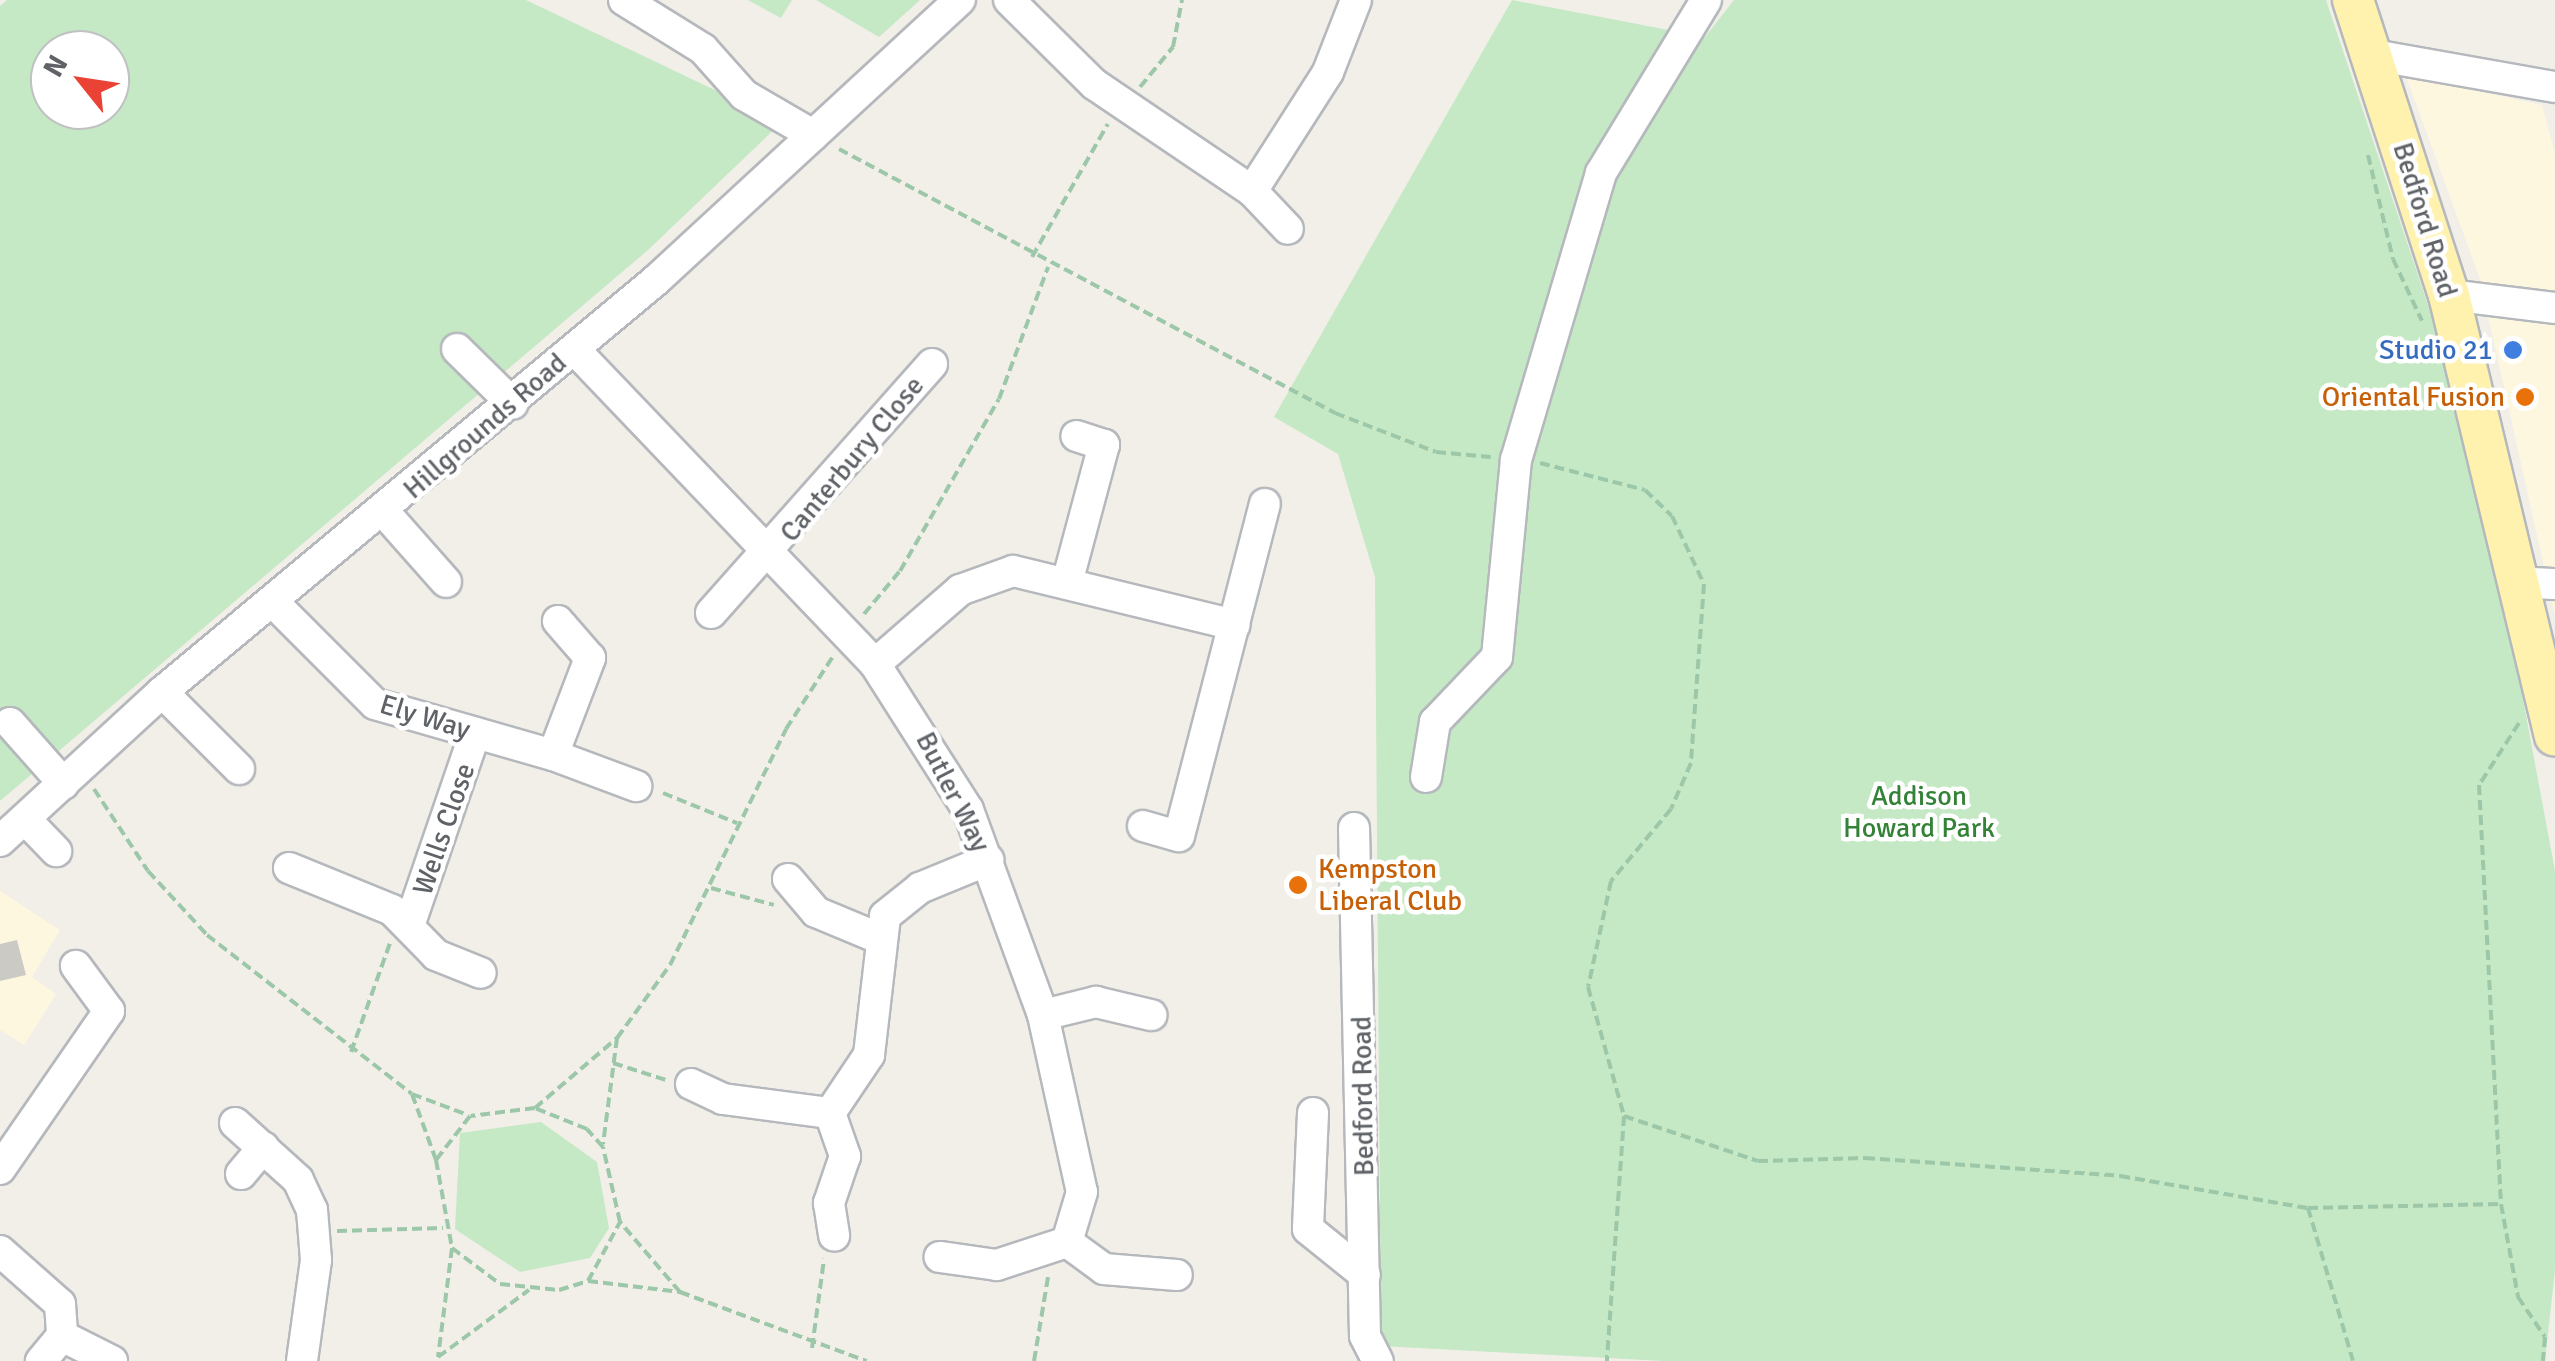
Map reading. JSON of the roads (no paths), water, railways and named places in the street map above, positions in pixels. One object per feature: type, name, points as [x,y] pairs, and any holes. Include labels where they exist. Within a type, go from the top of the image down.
[{"type":"main road","name":"Bedford Road","points":[[2353,0],[2449,295],[2515,582],[2555,735]]},
{"type":"street","points":[[624,0],[704,49],[744,94],[813,134]]},
{"type":"street","name":"Hillgrounds Road","points":[[0,841],[162,692],[275,604],[513,404],[960,0]]},
{"type":"street","points":[[1009,0],[1094,84],[1252,191],[1288,229]]},
{"type":"street","points":[[1252,191],[1328,72],[1356,0]]},
{"type":"street","points":[[1426,778],[1435,722],[1497,657],[1516,460],[1601,173],[1706,0]]},
{"type":"street","points":[[2373,54],[2555,87]]},
{"type":"street","points":[[2449,295],[2555,308]]},
{"type":"street","points":[[458,349],[513,404]]},
{"type":"street","name":"Butler Way","points":[[574,349],[875,664],[936,748],[988,860],[1042,1015],[1081,1162],[1067,1242]]},
{"type":"street","name":"Canterbury Close","points":[[772,554],[932,364]]},
{"type":"street","points":[[1068,580],[1104,444],[1076,436]]},
{"type":"street","points":[[1143,826],[1178,836],[1266,504]]},
{"type":"street","points":[[385,513],[446,582]]},
{"type":"street","points":[[711,613],[772,554]]},
{"type":"street","points":[[875,664],[982,578],[1012,570],[1068,580],[1235,625]]},
{"type":"street","points":[[2515,582],[2555,584]]},
{"type":"street","name":"Ely Way","points":[[275,604],[374,704],[554,755],[636,786]]},
{"type":"street","points":[[554,755],[590,658],[558,620]]},
{"type":"street","points":[[162,692],[239,769]]},
{"type":"street","points":[[10,723],[72,777]]},
{"type":"street","name":"Wells Close","points":[[405,920],[475,733]]},
{"type":"street","points":[[25,819],[56,851]]},
{"type":"street","name":"Bedford Road","points":[[1354,828],[1364,1336],[1378,1361]]},
{"type":"street","points":[[830,1113],[868,1055],[876,937],[899,900],[988,860]]},
{"type":"street","name":"Wells Close","points":[[289,868],[405,920],[436,956],[481,974]]},
{"type":"street","points":[[789,895],[876,937]]},
{"type":"street","points":[[0,1169],[109,1011],[76,966]]},
{"type":"street","points":[[1042,1015],[1096,1002],[1151,1015]]},
{"type":"street","points":[[690,1084],[719,1108],[830,1113]]},
{"type":"street","points":[[830,1113],[844,1156],[829,1204],[834,1236]]},
{"type":"street","points":[[1313,1113],[1308,1229],[1364,1274]]},
{"type":"street","points":[[235,1123],[298,1180],[318,1232],[302,1361]]},
{"type":"street","points":[[241,1174],[264,1148]]},
{"type":"street","points":[[940,1257],[996,1265],[1067,1242],[1104,1269],[1176,1275]]},
{"type":"street","points":[[0,1251],[60,1304],[62,1336],[41,1361]]},
{"type":"street","points":[[62,1336],[112,1361]]},
{"type":"place","name":"Studio 21","points":[[2513,350]]},
{"type":"place","name":"Oriental Fusion","points":[[2525,397]]},
{"type":"place","name":"Kempston Liberal Club","points":[[1298,885]]},
{"type":"park label","name":"Addison Howard Park","points":[[1919,812]]}]
